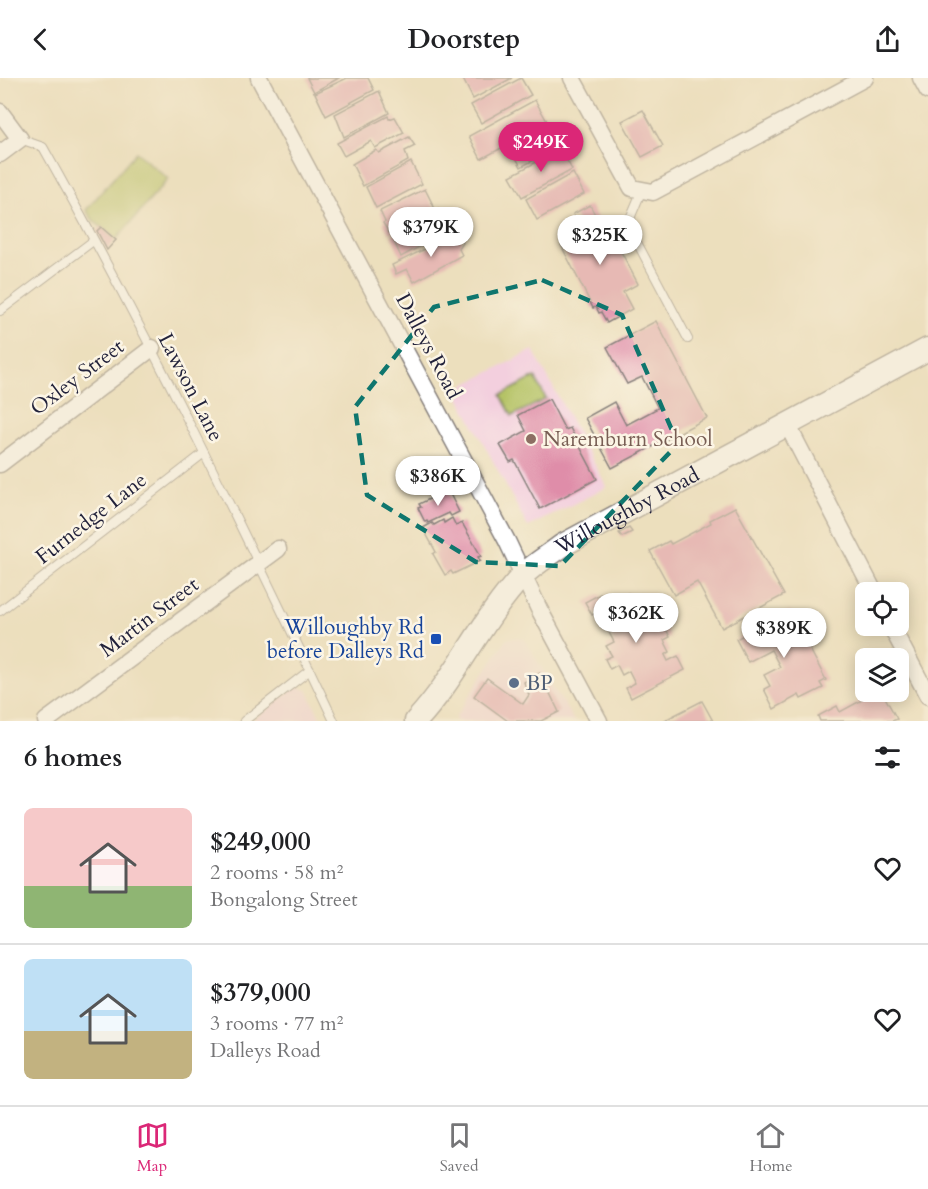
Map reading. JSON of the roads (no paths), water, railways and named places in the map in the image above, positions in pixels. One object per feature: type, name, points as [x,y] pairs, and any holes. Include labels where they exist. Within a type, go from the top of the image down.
[{"type":"main road","name":"Willoughby Road","points":[[416,721],[441,689],[496,606],[524,574],[563,545],[928,350]]},
{"type":"street","name":"Dalleys Road","points":[[259,78],[305,168],[363,269],[524,574],[539,609],[598,721]]},
{"type":"street","points":[[572,78],[637,189],[653,192],[865,78]]},
{"type":"street","points":[[921,78],[928,91]]},
{"type":"street","points":[[0,112],[20,139],[0,154]]},
{"type":"street","name":"Oxley Street","points":[[0,464],[152,348]]},
{"type":"street","points":[[788,426],[869,582]]},
{"type":"street","name":"Martin Street","points":[[46,721],[278,549]]},
{"type":"street","points":[[896,636],[928,696]]},
{"type":"lane","name":"Lawson Lane","points":[[20,139],[43,147],[152,348],[259,563],[334,721]]},
{"type":"lane","points":[[637,189],[631,216],[631,231],[688,339]]},
{"type":"lane","points":[[0,311],[93,241]]},
{"type":"lane","name":"Furnedge Lane","points":[[0,611],[204,453]]},
{"type":"lane","points":[[244,721],[310,670]]},
{"type":"place","name":"Naremburn School","points":[[531,439]]},
{"type":"place","name":"Willoughby Rd before Dalleys Rd","points":[[436,639]]},
{"type":"place","name":"BP","points":[[514,683]]}]
